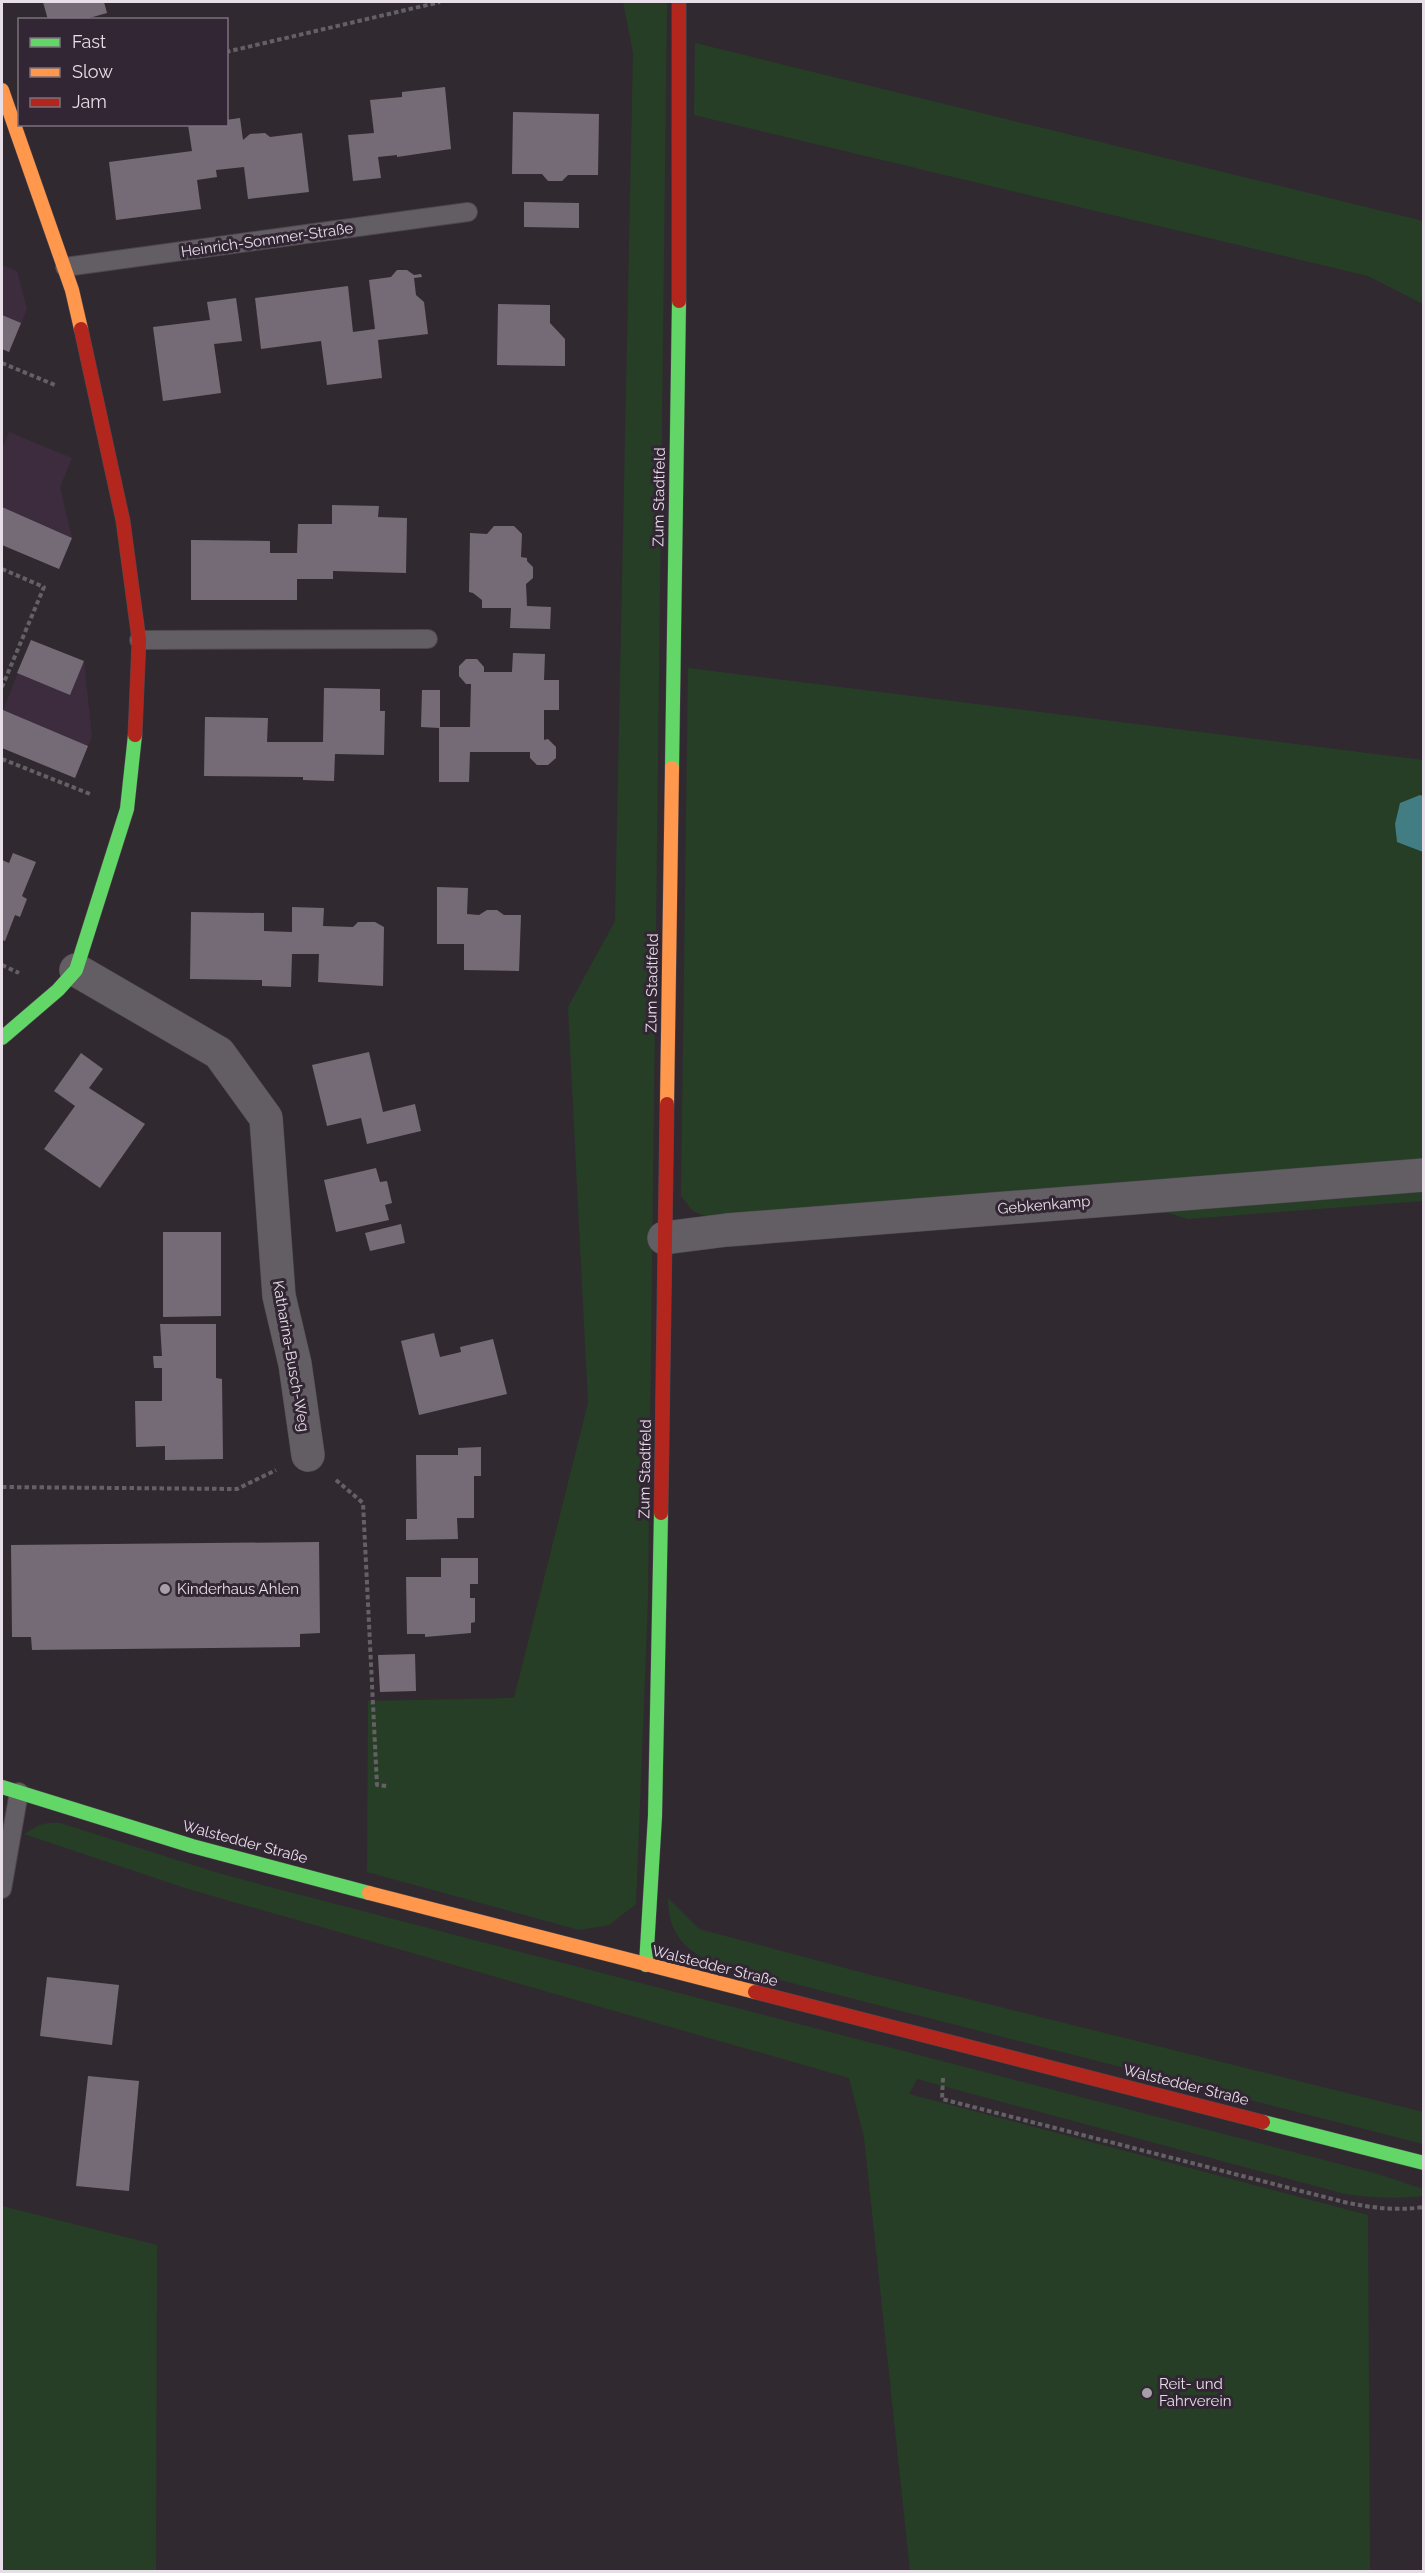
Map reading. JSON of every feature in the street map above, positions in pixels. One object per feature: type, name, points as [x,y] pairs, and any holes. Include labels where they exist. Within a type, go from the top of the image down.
[{"type":"street","name":"Zum Stadtfeld","points":[[646,1965],[655,1792],[680,223],[679,2]]},
{"type":"street","points":[[2,90],[72,290],[123,521],[139,640],[135,735],[127,809],[76,970],[58,990],[2,1038]]},
{"type":"street","name":"Katharina-Busch-Weg","points":[[76,970],[219,1053],[266,1118],[279,1296],[295,1364],[308,1455]]},
{"type":"street","name":"Gebkenkamp","points":[[664,1238],[728,1230],[1424,1175]]},
{"type":"street","name":"Walstedder Straße","points":[[10,1790],[192,1846],[646,1965],[1424,2163]]},
{"type":"lane","name":"Heinrich-Sommer-Straße","points":[[65,267],[468,212]]},
{"type":"lane","points":[[139,640],[428,639]]},
{"type":"lane","points":[[2,1889],[10,1790]]},
{"type":"path","points":[[228,52],[440,2]]},
{"type":"path","points":[[2,363],[97,402]]},
{"type":"path","points":[[2,569],[44,587],[2,687]]},
{"type":"path","points":[[2,759],[127,809]]},
{"type":"path","points":[[2,1487],[237,1489],[308,1455],[363,1503],[377,1785],[387,1786]]},
{"type":"path","points":[[942,2099],[1344,2202],[1401,2210],[1424,2206]]},
{"type":"shaded area","points":[[2,265],[17,271],[27,309],[9,352],[2,349]]},
{"type":"shaded area","points":[[9,432],[72,458],[60,487],[72,538],[59,569],[2,545],[2,449]]},
{"type":"shaded area","points":[[31,640],[84,661],[92,736],[75,778],[2,748],[2,713]]},
{"type":"green space","points":[[623,2],[667,2],[648,1599],[636,1904],[609,1925],[579,1930],[367,1872],[368,1701],[514,1698],[588,1403],[568,1007],[615,921],[633,53]]},
{"type":"green space","points":[[695,43],[1423,221],[1423,304],[1368,276],[694,115]]},
{"type":"green space","points":[[688,668],[1423,760],[1423,796],[1420,795],[1413,849],[1423,852],[1423,1164],[720,1222],[693,1211],[681,1196]]},
{"type":"green space","points":[[1423,1186],[1423,1201],[1188,1219],[1155,1209]]},
{"type":"green space","name":"Reit- und Fahrverein","points":[[60,1823],[270,1887],[1378,2174],[1423,2189],[1423,2196],[1413,2197],[1384,2198],[1345,2194],[917,2079],[909,2094],[1368,2215],[1370,2571],[910,2571],[864,2137],[849,2078],[188,1889],[24,1834],[39,1825]]},
{"type":"green space","points":[[668,1898],[699,1929],[875,1976],[1423,2112],[1423,2144],[717,1964],[696,1954],[680,1940],[671,1921]]},
{"type":"green space","points":[[2,2206],[157,2245],[156,2571],[2,2571]]},
{"type":"water","points":[[1420,795],[1423,796],[1423,852],[1397,842],[1395,824],[1400,803]]},
{"type":"building","points":[[43,2],[104,2],[107,13],[89,18],[47,18]]},
{"type":"building","points":[[445,87],[451,149],[397,157],[397,155],[378,157],[381,178],[353,181],[348,135],[374,133],[370,100],[402,97],[402,92]]},
{"type":"building","points":[[513,112],[599,114],[598,175],[568,175],[562,181],[548,181],[542,174],[512,174]]},
{"type":"building","points":[[240,118],[243,140],[250,134],[265,133],[270,137],[302,133],[309,192],[248,199],[244,167],[216,170],[217,177],[197,180],[201,209],[116,220],[109,162],[192,151],[188,126],[228,126],[228,120]]},
{"type":"building","points":[[524,202],[579,203],[579,228],[524,227]]},
{"type":"building","points":[[397,270],[407,270],[414,275],[421,274],[422,277],[414,278],[416,295],[424,302],[428,334],[378,340],[382,378],[327,385],[321,341],[261,349],[255,298],[348,286],[353,332],[375,329],[369,280],[391,277]]},
{"type":"building","points":[[236,298],[242,341],[214,344],[221,393],[163,401],[153,327],[210,320],[207,302]]},
{"type":"building","points":[[498,304],[550,305],[550,323],[565,339],[565,366],[497,365]]},
{"type":"building","points":[[2,315],[21,323],[9,352],[2,349]]},
{"type":"building","points":[[332,505],[379,506],[378,517],[407,518],[406,573],[333,571],[333,579],[297,579],[297,600],[191,600],[191,540],[270,541],[270,553],[297,553],[298,524],[332,524]]},
{"type":"building","points":[[2,507],[72,538],[59,569],[2,545]]},
{"type":"building","points":[[494,526],[514,526],[522,534],[521,557],[527,558],[533,567],[533,578],[526,584],[527,606],[551,607],[550,629],[510,628],[511,608],[482,608],[482,600],[469,592],[470,533],[487,534]]},
{"type":"building","points":[[31,640],[84,661],[70,695],[17,673]]},
{"type":"building","points":[[513,653],[545,654],[544,680],[559,680],[559,710],[544,710],[544,740],[548,739],[556,747],[556,758],[548,765],[537,765],[530,758],[530,752],[470,752],[469,782],[439,782],[439,728],[421,727],[422,690],[440,690],[440,727],[470,727],[471,684],[466,684],[459,676],[459,666],[466,659],[477,659],[484,667],[484,672],[512,672]]},
{"type":"building","points":[[324,688],[380,689],[380,711],[385,711],[384,755],[335,754],[334,781],[303,780],[303,777],[204,776],[205,717],[268,718],[267,742],[323,742]]},
{"type":"building","points":[[3,710],[88,746],[75,778],[2,748]]},
{"type":"building","points":[[13,853],[36,862],[22,896],[27,899],[20,917],[15,915],[5,941],[2,940],[2,860],[9,863]]},
{"type":"building","points":[[437,887],[468,888],[467,914],[479,915],[487,910],[497,910],[504,915],[521,915],[519,971],[464,970],[464,944],[437,944]]},
{"type":"building","points":[[292,907],[324,908],[323,926],[353,927],[358,922],[375,922],[384,927],[383,986],[318,982],[319,954],[292,954],[291,987],[262,986],[262,980],[190,979],[191,912],[264,913],[264,931],[292,932]]},
{"type":"building","points":[[369,1052],[383,1112],[415,1104],[421,1131],[367,1144],[361,1118],[327,1126],[312,1065]]},
{"type":"building","points":[[81,1053],[103,1069],[89,1088],[145,1124],[100,1188],[44,1149],[75,1106],[54,1091]]},
{"type":"building","points":[[376,1168],[380,1182],[387,1181],[392,1203],[385,1205],[389,1220],[336,1232],[324,1180]]},
{"type":"building","points":[[401,1224],[405,1243],[370,1251],[365,1233]]},
{"type":"building","points":[[163,1232],[221,1232],[221,1316],[163,1317]]},
{"type":"building","points":[[160,1324],[216,1324],[216,1378],[222,1379],[223,1459],[165,1460],[165,1446],[136,1447],[135,1401],[162,1401],[162,1368],[154,1368],[153,1356],[162,1356]]},
{"type":"building","points":[[434,1333],[440,1357],[461,1352],[460,1347],[493,1339],[507,1394],[419,1415],[401,1341]]},
{"type":"building","points":[[481,1447],[481,1476],[474,1476],[474,1518],[457,1518],[458,1539],[406,1540],[406,1519],[417,1519],[416,1455],[458,1455],[458,1448]]},
{"type":"building","name":"Kinderhaus Ahlen","points":[[319,1542],[320,1633],[300,1634],[300,1647],[32,1650],[31,1637],[12,1637],[11,1545]]},
{"type":"building","points":[[441,1558],[478,1558],[478,1584],[470,1584],[470,1598],[475,1598],[475,1622],[471,1623],[471,1633],[425,1637],[425,1634],[407,1634],[406,1577],[441,1577]]},
{"type":"building","points":[[415,1654],[416,1691],[380,1692],[378,1655]]},
{"type":"building","points":[[47,1977],[119,1985],[112,2045],[40,2036]]},
{"type":"building","points":[[88,2076],[139,2081],[129,2191],[76,2186]]},
{"type":"traffic: fast","points":[[672,768],[679,301]]},
{"type":"traffic: fast","points":[[2,1038],[58,990],[76,970],[127,809],[135,735]]},
{"type":"traffic: fast","points":[[646,1965],[655,1816],[661,1513]]},
{"type":"traffic: fast","points":[[2,1787],[192,1846],[369,1893]]},
{"type":"traffic: fast","points":[[1263,2122],[1424,2163]]},
{"type":"traffic: slow","points":[[2,90],[72,290],[81,329]]},
{"type":"traffic: slow","points":[[667,1104],[672,768]]},
{"type":"traffic: slow","points":[[369,1893],[755,1992]]},
{"type":"traffic: jam","points":[[679,2],[679,301]]},
{"type":"traffic: jam","points":[[81,329],[123,521],[139,640],[135,735]]},
{"type":"traffic: jam","points":[[661,1513],[667,1104]]},
{"type":"traffic: jam","points":[[755,1992],[1263,2122]]},
{"type":"place","name":"Kinderhaus Ahlen","points":[[165,1589]]},
{"type":"place","name":"Reit- und Fahrverein","points":[[1147,2393]]}]
